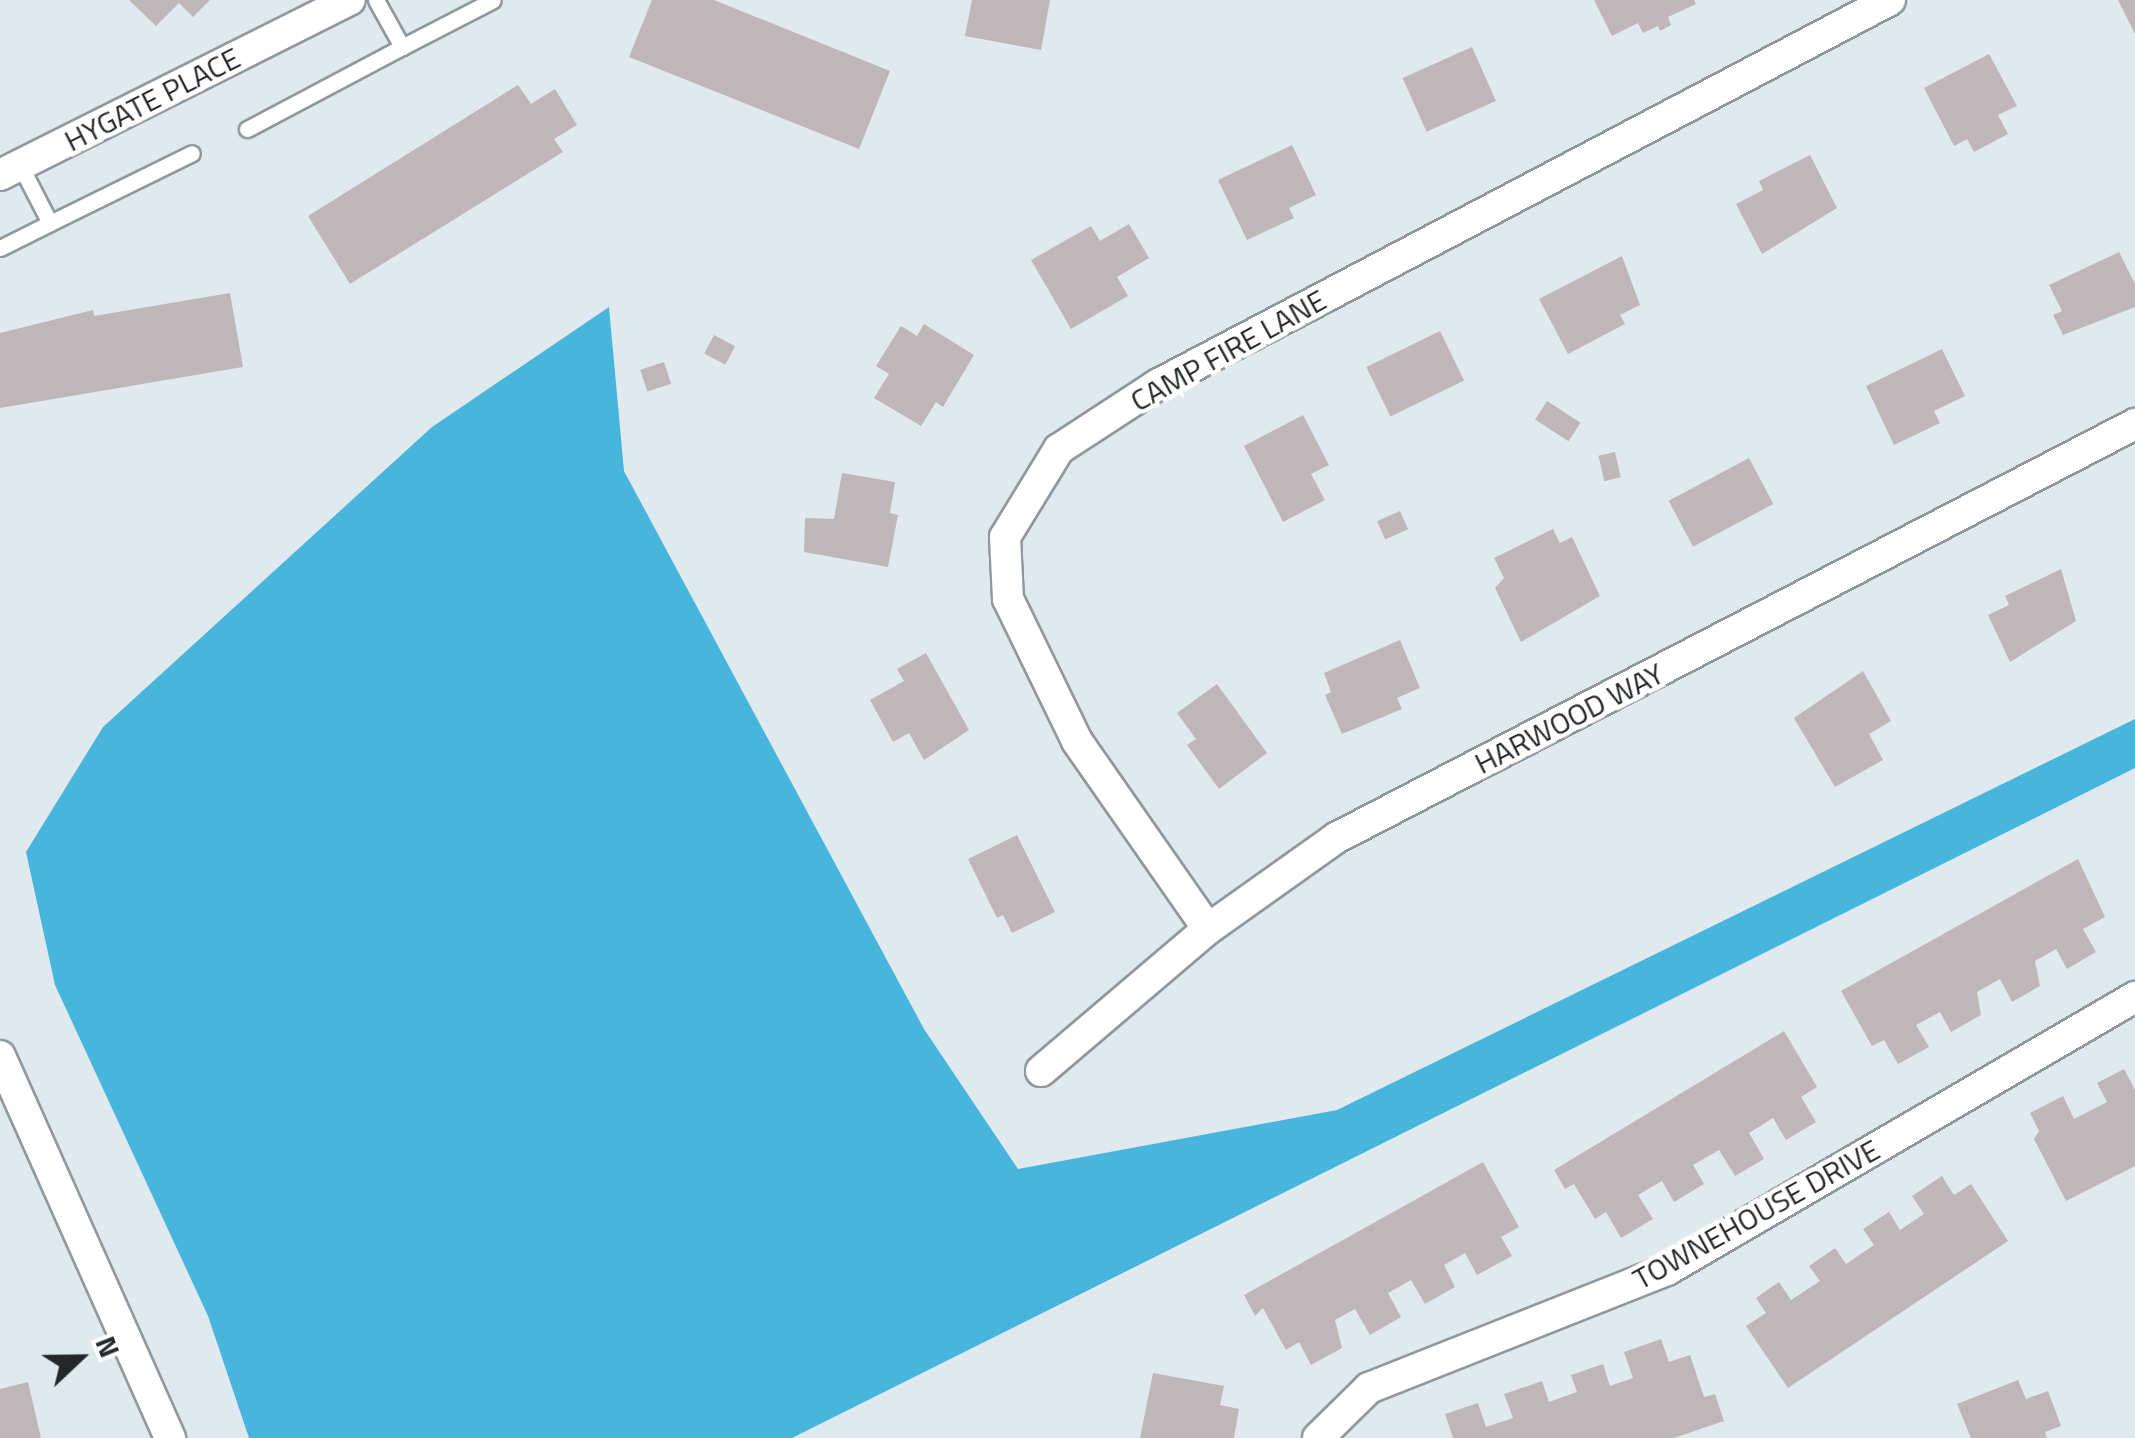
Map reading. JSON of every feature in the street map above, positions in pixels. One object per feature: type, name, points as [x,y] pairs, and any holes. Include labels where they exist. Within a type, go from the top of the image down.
[{"type":"street","name":"HYGATE PLACE","points":[[10,170],[350,0]]},
{"type":"street","name":"CAMP FIRE LANE","points":[[1208,929],[1077,741],[1008,599],[1005,537],[1059,449],[1156,385],[1890,0]]},
{"type":"street","name":"HARWOOD WAY","points":[[1041,1071],[1208,929],[1336,838],[2135,424]]},
{"type":"street","name":"TOWNEHOUSE DRIVE","points":[[1318,1438],[1368,1388],[1667,1270],[2135,997]]},
{"type":"street","points":[[0,1056],[170,1438]]},
{"type":"lane","points":[[376,0],[402,48]]},
{"type":"lane","points":[[247,129],[493,0]]},
{"type":"lane","points":[[0,248],[192,153]]},
{"type":"lane","points":[[10,170],[50,223]]},
{"type":"shaded area","points":[[609,307],[624,471],[924,1029],[1018,1169],[1337,1110],[2135,719],[2135,768],[792,1438],[249,1438],[208,1316],[55,985],[26,852],[103,727],[432,427]]},
{"type":"building","points":[[129,0],[210,0],[193,17],[179,3],[156,26]]},
{"type":"building","points":[[652,0],[714,0],[890,71],[859,149],[629,57]]},
{"type":"building","points":[[972,0],[1050,0],[1041,50],[965,36]]},
{"type":"building","points":[[1594,0],[1694,0],[1696,4],[1668,17],[1671,25],[1660,31],[1658,26],[1643,33],[1638,23],[1612,36]]},
{"type":"building","points":[[2118,0],[2135,0],[2135,34]]},
{"type":"building","points":[[1472,47],[1496,101],[1427,132],[1403,78]]},
{"type":"building","points":[[1989,54],[2017,106],[1998,115],[2008,134],[1974,152],[1967,139],[1954,146],[1924,88]]},
{"type":"building","points":[[518,85],[531,104],[555,89],[577,125],[554,139],[563,152],[350,284],[308,216]]},
{"type":"building","points":[[1292,145],[1316,195],[1289,208],[1294,218],[1247,240],[1218,180]]},
{"type":"building","points":[[1810,155],[1837,208],[1762,254],[1736,204],[1763,190],[1759,181]]},
{"type":"building","points":[[1129,224],[1149,258],[1117,277],[1128,296],[1071,329],[1031,260],[1091,226],[1100,241]]},
{"type":"building","points":[[2119,252],[2135,284],[2135,307],[2063,335],[2053,315],[2062,311],[2049,285]]},
{"type":"building","points":[[1622,256],[1640,305],[1620,315],[1625,324],[1568,354],[1539,299]]},
{"type":"building","points":[[230,293],[243,367],[0,408],[0,333],[93,310],[94,316]]},
{"type":"building","points":[[924,324],[974,355],[943,407],[936,402],[921,426],[874,398],[889,374],[876,366],[901,326],[917,336]]},
{"type":"building","points":[[1440,331],[1464,380],[1390,416],[1366,367]]},
{"type":"building","points":[[714,335],[735,346],[725,365],[704,354]]},
{"type":"building","points":[[1942,349],[1965,396],[1934,411],[1940,423],[1894,445],[1866,386]]},
{"type":"building","points":[[664,362],[671,384],[647,392],[640,370]]},
{"type":"building","points":[[1547,401],[1581,423],[1569,441],[1535,419]]},
{"type":"building","points":[[1303,415],[1329,465],[1311,474],[1325,500],[1283,522],[1244,446]]},
{"type":"building","points":[[1615,452],[1621,477],[1604,481],[1598,456]]},
{"type":"building","points":[[1749,458],[1773,504],[1693,547],[1669,501]]},
{"type":"building","points":[[842,473],[895,482],[890,513],[898,515],[888,567],[804,552],[805,518],[834,519]]},
{"type":"building","points":[[1400,511],[1408,529],[1385,539],[1377,521]]},
{"type":"building","points":[[1553,529],[1560,543],[1572,537],[1600,596],[1521,642],[1495,588],[1504,578],[1494,558]]},
{"type":"building","points":[[2061,569],[2076,621],[2010,662],[1988,615],[2009,605],[2005,596]]},
{"type":"building","points":[[1400,640],[1420,688],[1397,698],[1402,709],[1342,734],[1325,695],[1331,692],[1324,673]]},
{"type":"building","points":[[926,653],[969,730],[924,760],[909,733],[893,742],[870,700],[904,681],[897,669]]},
{"type":"building","points":[[1863,671],[1891,721],[1869,734],[1883,760],[1835,787],[1794,718]]},
{"type":"building","points":[[1217,684],[1267,753],[1219,789],[1187,745],[1196,739],[1177,713]]},
{"type":"building","points":[[1017,835],[1055,912],[1012,933],[1003,915],[997,918],[968,859]]},
{"type":"building","points":[[2078,859],[2105,917],[2083,929],[2096,952],[2067,969],[2056,949],[2035,961],[2040,986],[2012,1002],[2000,979],[1977,992],[1981,1015],[1951,1032],[1940,1012],[1916,1025],[1929,1047],[1898,1064],[1884,1040],[1872,1046],[1841,991]]},
{"type":"building","points":[[1784,1031],[1817,1087],[1801,1097],[1816,1122],[1786,1140],[1773,1118],[1749,1133],[1764,1159],[1735,1176],[1719,1150],[1693,1165],[1704,1184],[1674,1202],[1662,1181],[1638,1195],[1653,1219],[1621,1238],[1606,1212],[1595,1219],[1574,1184],[1565,1189],[1554,1170]]},
{"type":"building","points":[[2124,1069],[2135,1090],[2135,1166],[2066,1201],[2034,1139],[2039,1131],[2030,1113],[2063,1096],[2074,1119],[2107,1102],[2097,1083]]},
{"type":"building","points":[[1483,1162],[1519,1227],[1501,1237],[1512,1256],[1477,1275],[1465,1253],[1444,1265],[1455,1287],[1425,1304],[1411,1280],[1388,1293],[1401,1317],[1370,1335],[1355,1309],[1335,1320],[1342,1348],[1311,1365],[1299,1342],[1286,1350],[1263,1308],[1255,1316],[1244,1295]]},
{"type":"building","points":[[1942,1176],[1954,1195],[1971,1184],[2008,1241],[1788,1388],[1746,1326],[1766,1313],[1756,1298],[1779,1282],[1791,1300],[1820,1281],[1809,1266],[1835,1248],[1846,1264],[1874,1245],[1863,1229],[1889,1212],[1900,1230],[1924,1214],[1912,1196]]},
{"type":"building","points":[[1661,1339],[1669,1362],[1690,1355],[1704,1397],[1715,1394],[1724,1421],[1674,1438],[1453,1438],[1445,1414],[1478,1403],[1486,1427],[1513,1418],[1504,1394],[1542,1381],[1549,1402],[1577,1392],[1571,1375],[1603,1364],[1610,1386],[1633,1378],[1624,1352]]},
{"type":"building","points":[[1153,1373],[1224,1386],[1220,1405],[1239,1409],[1234,1438],[1140,1438]]},
{"type":"building","points":[[2018,1380],[2026,1399],[2048,1391],[2061,1426],[2045,1432],[2047,1438],[1971,1438],[1957,1404]]},
{"type":"building","points":[[28,1382],[41,1438],[0,1438],[0,1389]]}]
